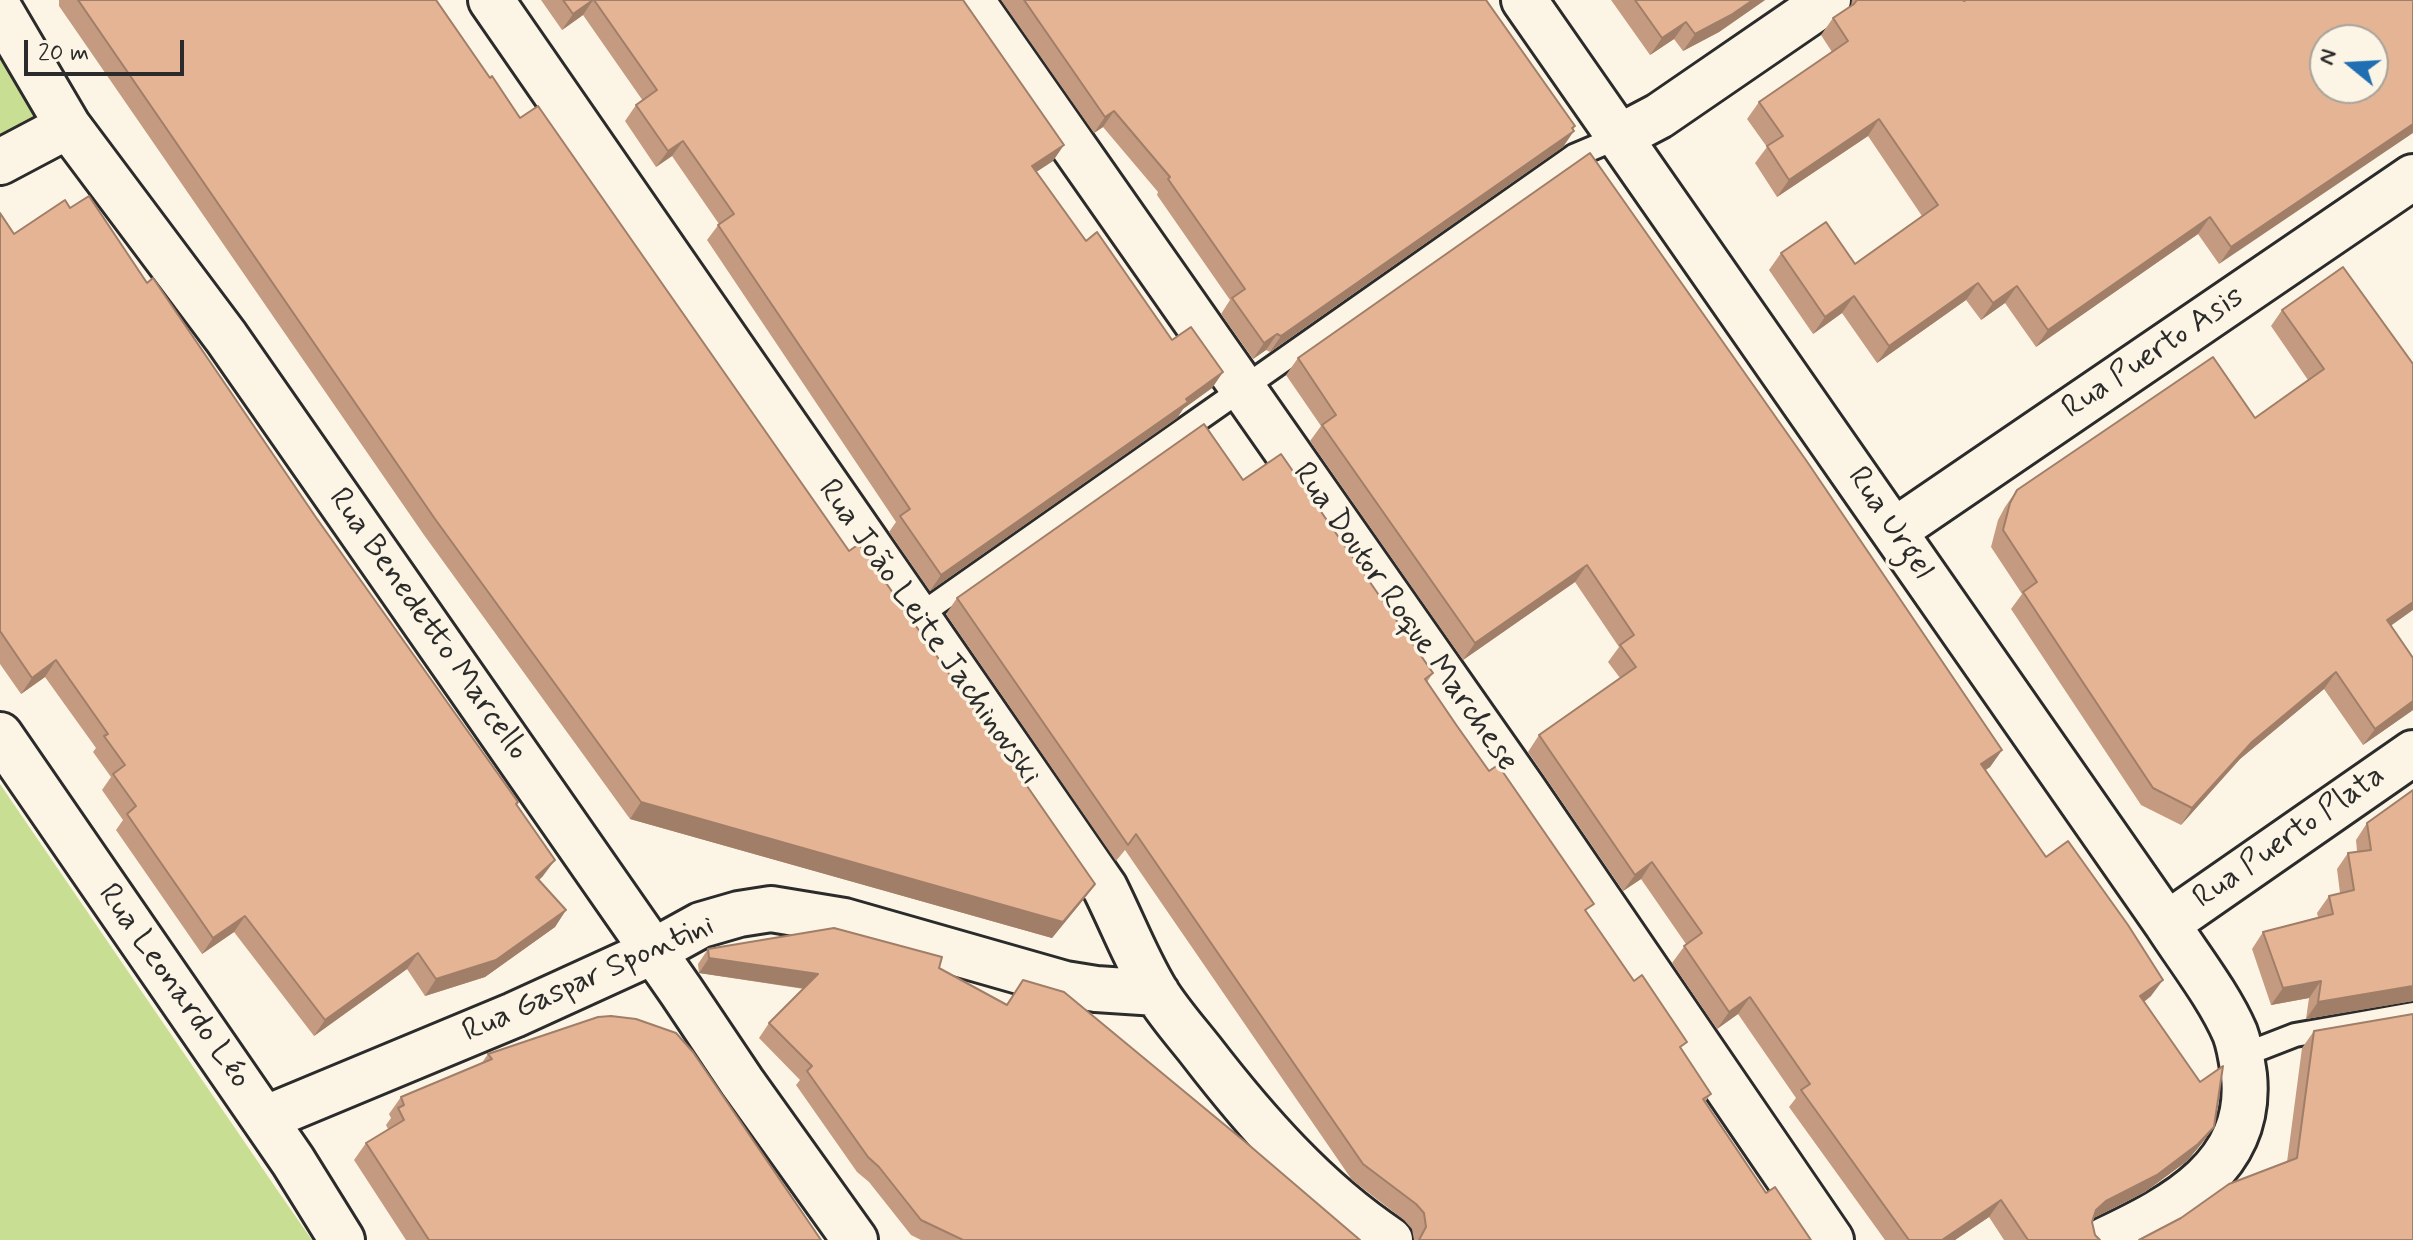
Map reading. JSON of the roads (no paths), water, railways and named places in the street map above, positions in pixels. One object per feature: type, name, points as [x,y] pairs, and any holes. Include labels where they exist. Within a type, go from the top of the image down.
[{"type":"street","name":"Rua João Leite Jachinovski","points":[[491,0],[1105,888],[1157,993],[1236,1097],[1286,1152],[1356,1217],[1390,1240]]},
{"type":"street","name":"Rua Doutor Roque Marchese","points":[[971,0],[1523,789],[1831,1240]]},
{"type":"street","name":"Rua Urgel","points":[[1524,0],[2167,924],[2235,1034],[2241,1056]]},
{"type":"street","points":[[1619,137],[1659,116],[1828,0]]},
{"type":"street","name":"Rua Benedetto Marcello","points":[[8,10],[68,126],[226,337],[855,1240]]},
{"type":"street","points":[[0,162],[68,126]]},
{"type":"street","name":"Rua Puerto Asis","points":[[1894,531],[2413,177]]},
{"type":"street","name":"Rua Leonardo Léo","points":[[0,735],[264,1119],[342,1240]]},
{"type":"street","name":"Rua Puerto Plata","points":[[2167,924],[2413,753]]},
{"type":"street","name":"Rua Gaspar Spontini","points":[[264,1119],[428,1052],[652,952],[701,925],[771,909],[844,921],[1065,984],[1157,993]]},
{"type":"street","points":[[2105,1240],[2175,1203],[2222,1161],[2236,1138],[2244,1112],[2241,1056]]},
{"type":"lane","points":[[917,617],[1574,156],[1619,137]]},
{"type":"lane","points":[[2241,1056],[2295,1035],[2413,1014]]}]
